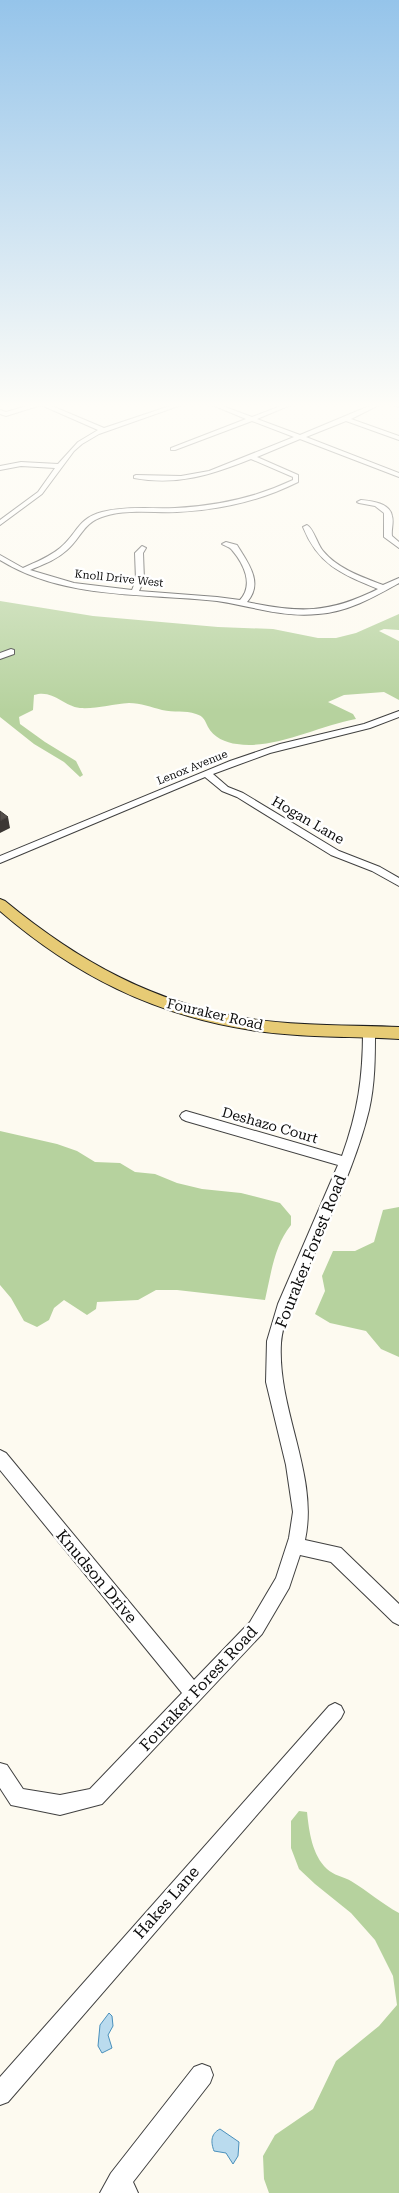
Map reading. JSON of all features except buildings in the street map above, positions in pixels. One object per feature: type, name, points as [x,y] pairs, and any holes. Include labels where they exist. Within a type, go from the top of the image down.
[{"type":"main road","name":"Fouraker Road","points":[[0,904],[26,928],[85,968],[130,990],[167,1004],[230,1020],[268,1026],[399,1033]]},
{"type":"street","points":[[0,523],[4,517],[19,506]]},
{"type":"street","points":[[24,570],[62,550],[70,544],[80,526],[100,515],[127,510],[177,510],[217,506]]},
{"type":"street","points":[[380,506],[388,512],[388,537],[399,546]]},
{"type":"street","points":[[307,527],[313,545],[324,558],[353,575],[383,588]]},
{"type":"street","points":[[226,544],[234,547],[253,584],[251,593],[242,602]]},
{"type":"street","points":[[135,591],[140,580],[139,553],[142,548]]},
{"type":"street","name":"Knoll Drive West","points":[[0,557],[24,570],[62,584],[242,602],[279,611],[316,612],[347,606],[399,580]]},
{"type":"street","points":[[0,656],[10,652]]},
{"type":"street","name":"Lenox Avenue","points":[[0,860],[207,774],[270,751],[399,714]]},
{"type":"street","name":"Hogan Lane","points":[[207,774],[225,789],[240,795],[335,853],[376,869],[399,883]]},
{"type":"street","name":"Fouraker Forest Road","points":[[0,1772],[18,1798],[60,1805],[95,1797],[256,1628],[283,1582],[294,1546],[301,1512],[294,1465],[274,1382],[274,1341],[285,1304],[346,1162],[362,1109],[369,1070],[369,1031]]},
{"type":"street","name":"Deshazo Court","points":[[186,1116],[346,1162]]},
{"type":"street","name":"Knudson Drive","points":[[0,1458],[194,1693]]},
{"type":"street","points":[[294,1546],[335,1554],[399,1616]]},
{"type":"street","name":"Hakes Lane","points":[[0,2094],[335,1712]]},
{"type":"street","points":[[119,2189],[202,2075]]},
{"type":"green space","points":[[0,601],[93,616],[218,627],[273,629],[318,638],[336,638],[356,633],[399,614],[399,630],[384,629],[379,631],[399,641],[399,700],[384,692],[344,695],[328,702],[353,714],[356,719],[281,741],[251,745],[220,739],[210,731],[203,717],[192,713],[166,711],[133,703],[80,708],[47,694],[34,695],[33,710],[19,717],[20,724],[76,761],[83,775],[80,777],[64,762],[34,744],[0,717]]},
{"type":"green space","points":[[0,1131],[57,1144],[77,1151],[95,1162],[120,1163],[135,1172],[155,1174],[177,1183],[202,1189],[241,1193],[280,1203],[291,1216],[291,1225],[277,1251],[265,1300],[177,1290],[156,1290],[138,1300],[97,1302],[96,1309],[87,1315],[64,1300],[54,1308],[49,1320],[37,1327],[24,1321],[11,1298],[0,1285]]},
{"type":"green space","points":[[399,1207],[399,1357],[381,1349],[366,1331],[330,1323],[315,1314],[325,1291],[322,1276],[333,1251],[355,1251],[374,1242],[383,1210]]},
{"type":"green space","points":[[299,1811],[307,1812],[310,1835],[315,1850],[327,1869],[351,1881],[399,1913],[399,2193],[269,2193],[264,2179],[263,2156],[275,2135],[313,2109],[336,2061],[379,2026],[397,2005],[393,1976],[375,1940],[351,1913],[299,1869],[291,1848],[291,1821]]},
{"type":"water","points":[[109,2013],[112,2016],[113,2026],[108,2035],[112,2048],[102,2053],[98,2046],[100,2025]]},
{"type":"water","points":[[220,2129],[239,2142],[238,2156],[233,2164],[226,2153],[214,2151],[212,2139],[214,2133]]}]
